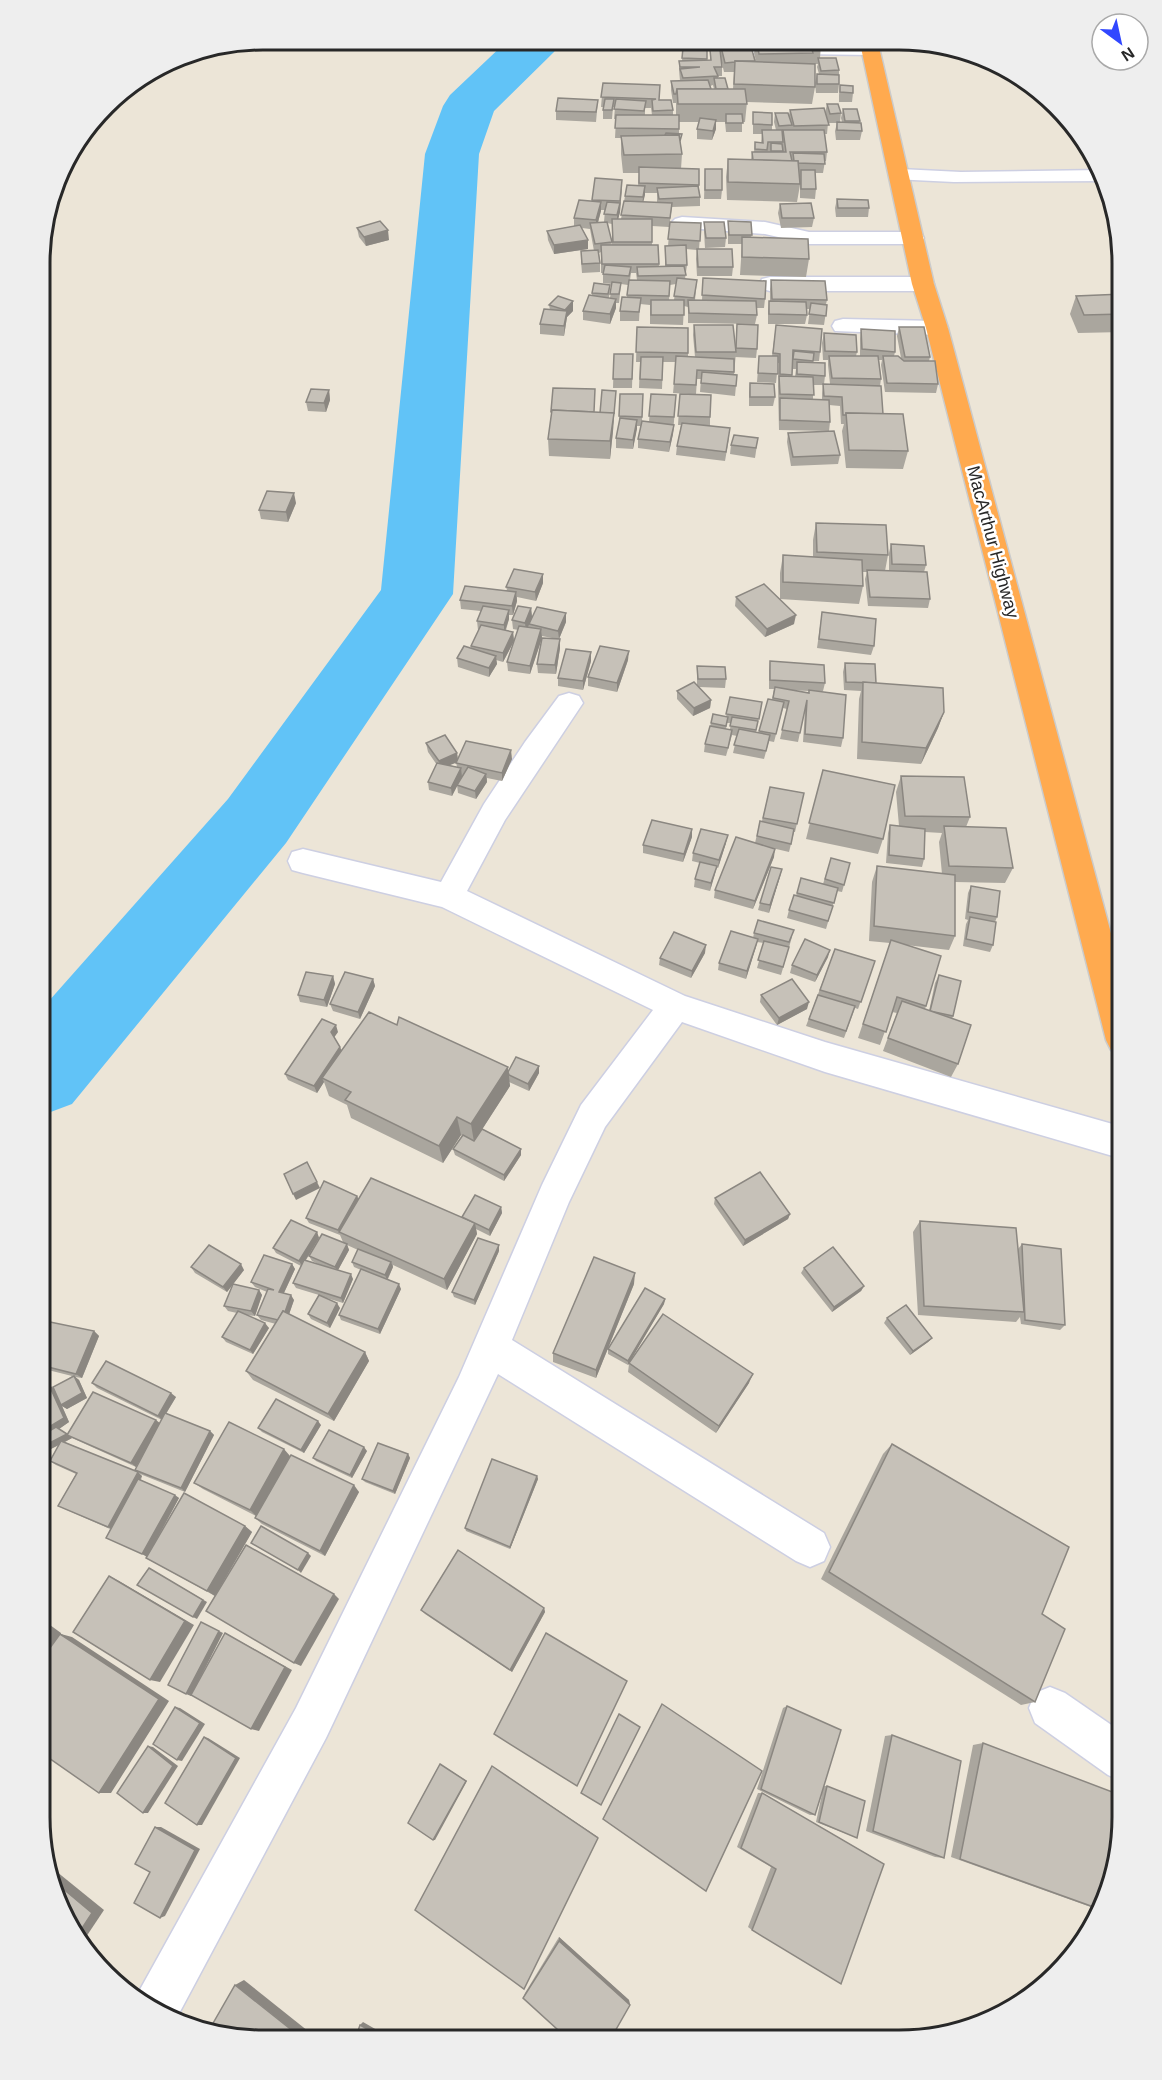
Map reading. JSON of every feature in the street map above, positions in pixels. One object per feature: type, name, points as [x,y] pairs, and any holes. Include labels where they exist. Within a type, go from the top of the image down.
[{"type":"highway","name":"MacArthur Highway","points":[[871,50],[923,284],[937,328],[1112,998]]},
{"type":"street","points":[[900,174],[1094,176]]},
{"type":"street","points":[[682,223],[765,228],[809,238],[913,238]]},
{"type":"street","points":[[770,284],[923,284]]},
{"type":"street","points":[[843,326],[937,328]]},
{"type":"street","points":[[449,896],[494,812],[569,703]]},
{"type":"street","points":[[303,861],[449,896],[675,1006],[825,1057],[1112,1140]]},
{"type":"street","points":[[159,2004],[311,1723],[472,1390],[554,1197],[593,1116],[675,1006]]},
{"type":"street","points":[[490,1348],[810,1546]]},
{"type":"street","points":[[1050,1708],[1112,1753]]},
{"type":"building","points":[[683,50],[707,50],[707,59],[682,58]]},
{"type":"building","points":[[710,50],[720,50],[722,67],[714,67],[718,76],[683,78],[680,69],[700,67],[680,67],[679,61],[711,60]]},
{"type":"building","points":[[722,50],[752,50],[755,61],[735,61],[725,63]]},
{"type":"building","points":[[758,50],[812,50],[813,53],[759,54]]},
{"type":"building","points":[[818,58],[836,58],[839,70],[821,71]]},
{"type":"building","points":[[735,61],[815,64],[815,87],[734,84]]},
{"type":"building","points":[[817,74],[839,75],[839,84],[817,84]]},
{"type":"building","points":[[714,78],[725,78],[728,89],[716,89]]},
{"type":"building","points":[[708,80],[711,89],[677,89],[676,94],[674,94],[671,81]]},
{"type":"building","points":[[603,83],[660,85],[659,100],[671,100],[673,110],[653,111],[652,100],[656,99],[601,97]]},
{"type":"building","points":[[840,85],[853,86],[853,93],[840,92]]},
{"type":"building","points":[[677,89],[745,89],[747,104],[678,104]]},
{"type":"building","points":[[558,98],[598,100],[596,112],[556,111]]},
{"type":"building","points":[[605,99],[614,99],[612,110],[603,110]]},
{"type":"building","points":[[616,99],[646,101],[644,111],[614,109]]},
{"type":"building","points":[[827,104],[838,104],[841,113],[830,114]]},
{"type":"building","points":[[824,108],[829,125],[794,126],[790,110]]},
{"type":"building","points":[[843,109],[857,109],[860,121],[845,121]]},
{"type":"building","points":[[753,112],[772,113],[772,125],[753,124]]},
{"type":"building","points":[[775,113],[788,113],[792,125],[779,126]]},
{"type":"building","points":[[726,114],[742,114],[743,123],[726,123]]},
{"type":"building","points":[[616,115],[679,115],[679,129],[615,128]]},
{"type":"building","points":[[700,118],[716,120],[713,131],[697,129]]},
{"type":"building","points":[[837,122],[861,123],[862,131],[837,130]]},
{"type":"building","points":[[762,130],[782,130],[783,142],[768,142],[767,150],[755,149],[755,142],[763,143]]},
{"type":"building","points":[[783,130],[824,130],[827,152],[790,152],[792,161],[753,160],[752,152],[786,152]]},
{"type":"building","points":[[666,133],[682,134],[680,141],[679,135],[665,135]]},
{"type":"building","points":[[679,135],[682,154],[624,155],[621,136]]},
{"type":"building","points":[[771,143],[782,144],[783,151],[771,151]]},
{"type":"building","points":[[793,153],[824,154],[825,164],[798,163],[794,161]]},
{"type":"building","points":[[728,159],[798,161],[800,184],[728,182]]},
{"type":"building","points":[[639,167],[699,169],[699,185],[639,183]]},
{"type":"building","points":[[705,169],[722,169],[722,190],[705,190]]},
{"type":"building","points":[[801,170],[815,170],[816,189],[801,189]]},
{"type":"building","points":[[595,178],[622,180],[620,201],[592,200]]},
{"type":"building","points":[[627,185],[645,186],[643,197],[625,196]]},
{"type":"building","points":[[698,186],[700,197],[659,199],[657,188]]},
{"type":"building","points":[[837,199],[868,200],[869,208],[838,208]]},
{"type":"building","points":[[579,200],[601,202],[596,220],[574,218]]},
{"type":"building","points":[[624,201],[672,203],[670,218],[621,215]]},
{"type":"building","points":[[607,202],[620,203],[617,215],[604,214]]},
{"type":"building","points":[[811,203],[814,218],[782,218],[780,204]]},
{"type":"building","points":[[612,219],[652,219],[652,242],[613,242]]},
{"type":"building","points":[[380,221],[388,230],[364,237],[357,228]]},
{"type":"building","points":[[728,221],[751,222],[752,235],[729,235]]},
{"type":"building","points":[[607,222],[612,242],[595,244],[590,223]]},
{"type":"building","points":[[670,222],[701,223],[700,241],[668,239]]},
{"type":"building","points":[[704,222],[724,222],[726,238],[706,238]]},
{"type":"building","points":[[580,225],[588,240],[554,245],[547,231]]},
{"type":"building","points":[[742,237],[808,239],[809,259],[742,257]]},
{"type":"building","points":[[601,245],[658,245],[659,264],[602,264]]},
{"type":"building","points":[[686,245],[687,265],[666,265],[665,246]]},
{"type":"building","points":[[697,249],[732,249],[733,267],[698,267]]},
{"type":"building","points":[[598,250],[600,263],[582,264],[581,251]]},
{"type":"building","points":[[605,265],[631,267],[629,276],[603,274]]},
{"type":"building","points":[[684,266],[686,275],[638,276],[637,267]]},
{"type":"building","points":[[677,278],[697,280],[694,298],[674,296]]},
{"type":"building","points":[[703,278],[766,281],[765,299],[702,295]]},
{"type":"building","points":[[629,280],[670,281],[669,296],[627,295]]},
{"type":"building","points":[[771,280],[825,281],[827,300],[772,299]]},
{"type":"building","points":[[612,282],[621,283],[619,294],[610,294]]},
{"type":"building","points":[[594,283],[610,285],[608,294],[592,293]]},
{"type":"building","points":[[1112,294],[1112,314],[1084,315],[1076,296]]},
{"type":"building","points":[[589,295],[616,299],[610,314],[583,311]]},
{"type":"building","points":[[558,296],[573,301],[565,310],[549,305]]},
{"type":"building","points":[[622,297],[641,298],[639,312],[620,311]]},
{"type":"building","points":[[651,300],[684,300],[684,315],[651,315]]},
{"type":"building","points":[[688,300],[756,301],[757,315],[689,313]]},
{"type":"building","points":[[769,301],[806,302],[807,315],[769,314]]},
{"type":"building","points":[[811,303],[827,305],[826,316],[809,314]]},
{"type":"building","points":[[544,309],[567,311],[564,326],[540,324]]},
{"type":"building","points":[[737,324],[758,325],[757,349],[736,348]]},
{"type":"building","points":[[694,325],[733,325],[736,352],[696,352]]},
{"type":"building","points":[[776,325],[822,329],[820,352],[793,350],[792,375],[780,374],[780,354],[773,353]]},
{"type":"building","points":[[637,327],[688,328],[688,353],[636,352]]},
{"type":"building","points":[[899,327],[924,327],[930,357],[905,357]]},
{"type":"building","points":[[861,329],[895,331],[895,352],[862,349]]},
{"type":"building","points":[[824,333],[856,335],[857,352],[825,351]]},
{"type":"building","points":[[794,351],[814,353],[813,361],[793,359]]},
{"type":"building","points":[[614,354],[633,354],[632,379],[613,379]]},
{"type":"building","points":[[676,356],[734,359],[734,372],[697,370],[696,385],[674,384]]},
{"type":"building","points":[[759,356],[778,356],[778,374],[758,373]]},
{"type":"building","points":[[829,356],[878,356],[881,379],[832,378]]},
{"type":"building","points":[[883,356],[898,356],[904,361],[935,361],[938,384],[887,383]]},
{"type":"building","points":[[641,357],[663,357],[662,380],[640,379]]},
{"type":"building","points":[[797,362],[825,363],[825,376],[797,374]]},
{"type":"building","points":[[702,372],[737,375],[736,386],[701,383]]},
{"type":"building","points":[[779,376],[813,377],[814,395],[780,394]]},
{"type":"building","points":[[750,383],[774,384],[775,397],[750,397]]},
{"type":"building","points":[[823,384],[881,386],[883,414],[846,413],[843,415],[842,397],[824,396]]},
{"type":"building","points":[[553,388],[595,389],[594,412],[551,411]]},
{"type":"building","points":[[311,389],[329,390],[324,403],[306,402]]},
{"type":"building","points":[[602,390],[616,391],[614,414],[600,413]]},
{"type":"building","points":[[620,394],[643,394],[642,417],[619,416]]},
{"type":"building","points":[[651,394],[676,395],[674,417],[649,416]]},
{"type":"building","points":[[680,394],[711,395],[710,417],[678,416]]},
{"type":"building","points":[[780,398],[829,400],[830,422],[780,420]]},
{"type":"building","points":[[552,410],[614,413],[610,441],[548,439]]},
{"type":"building","points":[[846,413],[903,414],[908,451],[849,450]]},
{"type":"building","points":[[620,418],[637,420],[633,440],[616,438]]},
{"type":"building","points":[[642,421],[674,425],[670,442],[638,439]]},
{"type":"building","points":[[682,423],[730,428],[726,452],[677,446]]},
{"type":"building","points":[[834,431],[840,455],[793,457],[788,433]]},
{"type":"building","points":[[734,435],[758,438],[756,448],[731,445]]},
{"type":"building","points":[[267,491],[294,493],[286,512],[259,510]]},
{"type":"building","points":[[816,523],[886,525],[888,555],[817,552]]},
{"type":"building","points":[[891,544],[924,546],[926,565],[892,564]]},
{"type":"building","points":[[783,555],[862,560],[863,586],[783,582]]},
{"type":"building","points":[[514,569],[543,574],[535,592],[506,587]]},
{"type":"building","points":[[867,570],[927,572],[930,599],[870,597]]},
{"type":"building","points":[[764,584],[796,615],[767,629],[736,597]]},
{"type":"building","points":[[465,586],[516,592],[512,606],[460,600]]},
{"type":"building","points":[[483,606],[509,610],[504,625],[477,621]]},
{"type":"building","points":[[518,606],[531,608],[525,623],[512,620]]},
{"type":"building","points":[[537,607],[566,613],[558,631],[529,624]]},
{"type":"building","points":[[822,612],[876,619],[874,646],[819,639]]},
{"type":"building","points":[[481,625],[513,632],[503,653],[471,646]]},
{"type":"building","points":[[519,626],[541,629],[530,666],[507,662]]},
{"type":"building","points":[[542,638],[560,639],[555,665],[537,664]]},
{"type":"building","points":[[464,646],[496,656],[489,668],[457,658]]},
{"type":"building","points":[[600,646],[629,651],[617,683],[588,677]]},
{"type":"building","points":[[566,649],[591,652],[583,681],[558,678]]},
{"type":"building","points":[[770,661],[824,665],[825,683],[770,680]]},
{"type":"building","points":[[845,663],[875,664],[876,683],[846,682]]},
{"type":"building","points":[[697,666],[725,667],[726,679],[698,679]]},
{"type":"building","points":[[694,682],[711,700],[694,708],[677,691]]},
{"type":"building","points":[[863,682],[943,688],[944,712],[926,748],[862,742]]},
{"type":"building","points":[[775,687],[809,693],[809,690],[846,695],[843,738],[805,734],[807,700],[800,733],[782,730],[789,701],[773,698]]},
{"type":"building","points":[[730,697],[762,702],[759,719],[726,714]]},
{"type":"building","points":[[768,699],[784,702],[776,734],[759,731]]},
{"type":"building","points":[[713,714],[728,717],[726,726],[711,723]]},
{"type":"building","points":[[732,717],[758,721],[756,730],[730,726]]},
{"type":"building","points":[[710,726],[732,730],[728,748],[705,744]]},
{"type":"building","points":[[739,729],[770,735],[766,751],[734,745]]},
{"type":"building","points":[[445,735],[457,753],[439,761],[426,743]]},
{"type":"building","points":[[466,741],[511,750],[502,773],[456,763]]},
{"type":"building","points":[[437,763],[461,768],[451,788],[428,782]]},
{"type":"building","points":[[468,767],[486,774],[475,791],[457,785]]},
{"type":"building","points":[[823,770],[895,785],[883,839],[809,823]]},
{"type":"building","points":[[901,776],[964,777],[970,817],[905,816]]},
{"type":"building","points":[[770,787],[804,793],[797,824],[763,818]]},
{"type":"building","points":[[652,820],[692,829],[684,854],[643,845]]},
{"type":"building","points":[[760,821],[794,829],[791,844],[757,836]]},
{"type":"building","points":[[890,825],[925,829],[924,859],[889,855]]},
{"type":"building","points":[[944,826],[1006,828],[1013,868],[949,866]]},
{"type":"building","points":[[701,829],[728,835],[719,860],[693,853]]},
{"type":"building","points":[[736,837],[775,849],[755,901],[715,890]]},
{"type":"building","points":[[831,858],[850,863],[844,885],[825,879]]},
{"type":"building","points":[[700,862],[717,866],[711,883],[695,879]]},
{"type":"building","points":[[877,866],[955,875],[955,936],[874,926]]},
{"type":"building","points":[[771,867],[782,869],[770,905],[760,903]]},
{"type":"building","points":[[801,878],[838,888],[834,903],[797,893]]},
{"type":"building","points":[[971,886],[1000,891],[997,917],[968,912]]},
{"type":"building","points":[[794,895],[833,906],[828,921],[789,910]]},
{"type":"building","points":[[970,917],[996,922],[993,945],[966,939]]},
{"type":"building","points":[[758,920],[794,930],[789,942],[754,933]]},
{"type":"building","points":[[731,931],[758,939],[747,971],[719,963]]},
{"type":"building","points":[[674,932],[706,945],[692,971],[660,958]]},
{"type":"building","points":[[805,939],[830,950],[817,975],[792,965]]},
{"type":"building","points":[[891,940],[941,956],[926,1006],[897,997],[886,1032],[863,1024]]},
{"type":"building","points":[[764,941],[789,947],[783,967],[758,960]]},
{"type":"building","points":[[835,949],[875,961],[861,1002],[820,990]]},
{"type":"building","points":[[306,972],[333,976],[324,1000],[298,995]]},
{"type":"building","points":[[345,972],[373,979],[358,1012],[330,1004]]},
{"type":"building","points":[[939,975],[961,981],[953,1016],[930,1011]]},
{"type":"building","points":[[792,979],[809,1002],[779,1018],[761,995]]},
{"type":"building","points":[[818,995],[855,1006],[846,1031],[809,1019]]},
{"type":"building","points":[[902,1001],[971,1025],[958,1064],[888,1038]]},
{"type":"building","points":[[369,1012],[397,1025],[399,1017],[508,1067],[471,1124],[457,1117],[439,1146],[345,1100],[351,1092],[322,1078]]},
{"type":"building","points":[[322,1019],[336,1025],[331,1032],[340,1047],[314,1086],[285,1074]]},
{"type":"building","points":[[516,1057],[539,1066],[528,1084],[509,1075],[508,1072]]},
{"type":"building","points":[[482,1129],[521,1149],[504,1175],[453,1149],[463,1135],[474,1141]]},
{"type":"building","points":[[307,1162],[317,1182],[293,1194],[284,1174]]},
{"type":"building","points":[[760,1172],[790,1214],[745,1240],[715,1198]]},
{"type":"building","points":[[371,1178],[475,1223],[444,1279],[339,1232]]},
{"type":"building","points":[[324,1181],[357,1196],[338,1230],[306,1218]]},
{"type":"building","points":[[475,1195],[501,1207],[489,1230],[462,1217]]},
{"type":"building","points":[[291,1220],[317,1232],[299,1261],[273,1248]]},
{"type":"building","points":[[920,1221],[1016,1228],[1024,1312],[924,1306]]},
{"type":"building","points":[[322,1234],[347,1244],[335,1267],[309,1256]]},
{"type":"building","points":[[478,1238],[499,1245],[474,1300],[452,1292]]},
{"type":"building","points":[[1022,1244],[1061,1249],[1065,1325],[1025,1320]]},
{"type":"building","points":[[209,1245],[241,1264],[223,1287],[191,1267]]},
{"type":"building","points":[[833,1247],[864,1286],[834,1307],[804,1268]]},
{"type":"building","points":[[358,1249],[391,1262],[385,1275],[352,1262]]},
{"type":"building","points":[[264,1255],[292,1264],[279,1292],[291,1295],[285,1312],[283,1311],[278,1320],[257,1315],[268,1289],[274,1290],[251,1282]]},
{"type":"building","points":[[594,1257],[635,1273],[596,1370],[553,1353]]},
{"type":"building","points":[[304,1260],[351,1274],[341,1298],[293,1283]]},
{"type":"building","points":[[361,1269],[399,1284],[378,1329],[339,1315]]},
{"type":"building","points":[[233,1284],[259,1290],[251,1311],[224,1306]]},
{"type":"building","points":[[645,1288],[665,1299],[628,1361],[608,1349]]},
{"type":"building","points":[[319,1295],[337,1303],[327,1323],[308,1314]]},
{"type":"building","points":[[906,1305],[932,1338],[913,1351],[887,1318]]},
{"type":"building","points":[[238,1311],[265,1323],[250,1350],[222,1337]]},
{"type":"building","points":[[283,1311],[365,1352],[328,1414],[246,1371]]},
{"type":"building","points":[[663,1314],[753,1374],[719,1426],[629,1363]]},
{"type":"building","points":[[50,1322],[94,1331],[76,1374],[50,1368]]},
{"type":"building","points":[[106,1361],[171,1393],[158,1416],[92,1383]]},
{"type":"building","points":[[74,1376],[82,1393],[61,1405],[53,1387]]},
{"type":"building","points":[[50,1387],[64,1418],[50,1426]]},
{"type":"building","points":[[93,1392],[156,1420],[131,1463],[67,1435]]},
{"type":"building","points":[[276,1399],[318,1421],[301,1450],[258,1428]]},
{"type":"building","points":[[165,1413],[210,1431],[181,1488],[135,1470]]},
{"type":"building","points":[[229,1422],[284,1449],[250,1510],[194,1483]]},
{"type":"building","points":[[56,1427],[67,1434],[50,1443],[50,1431]]},
{"type":"building","points":[[329,1430],[364,1447],[350,1475],[313,1458]]},
{"type":"building","points":[[61,1441],[138,1472],[108,1527],[58,1506],[77,1473],[50,1461]]},
{"type":"building","points":[[378,1443],[408,1454],[393,1491],[362,1479]]},
{"type":"building","points":[[892,1444],[1069,1547],[1042,1614],[1065,1629],[1035,1702],[829,1572]]},
{"type":"building","points":[[291,1455],[354,1485],[320,1551],[255,1518]]},
{"type":"building","points":[[492,1459],[537,1476],[510,1547],[465,1528]]},
{"type":"building","points":[[138,1479],[175,1495],[142,1554],[106,1538]]},
{"type":"building","points":[[184,1493],[245,1526],[207,1591],[146,1558]]},
{"type":"building","points":[[261,1526],[308,1553],[298,1570],[251,1543]]},
{"type":"building","points":[[246,1545],[334,1594],[294,1663],[206,1611]]},
{"type":"building","points":[[458,1550],[544,1608],[510,1670],[421,1610]]},
{"type":"building","points":[[149,1568],[203,1600],[193,1617],[137,1585]]},
{"type":"building","points":[[109,1576],[185,1621],[150,1680],[73,1632]]},
{"type":"building","points":[[201,1622],[219,1631],[186,1694],[168,1685]]},
{"type":"building","points":[[225,1633],[285,1667],[251,1729],[191,1695]]},
{"type":"building","points":[[546,1633],[627,1681],[577,1786],[494,1734]]},
{"type":"building","points":[[60,1634],[159,1699],[99,1793],[50,1759],[50,1648]]},
{"type":"building","points":[[662,1704],[762,1771],[706,1891],[603,1819]]},
{"type":"building","points":[[787,1706],[841,1730],[815,1815],[761,1789]]},
{"type":"building","points":[[175,1707],[200,1723],[177,1760],[153,1744]]},
{"type":"building","points":[[619,1714],[640,1727],[601,1805],[581,1793]]},
{"type":"building","points":[[892,1735],[961,1761],[944,1858],[873,1831]]},
{"type":"building","points":[[204,1737],[236,1758],[197,1825],[165,1803]]},
{"type":"building","points":[[983,1743],[1112,1792],[1111,1846],[1105,1873],[1093,1907],[960,1859]]},
{"type":"building","points":[[148,1746],[173,1766],[143,1813],[117,1793]]},
{"type":"building","points":[[440,1764],[466,1781],[433,1840],[408,1823]]},
{"type":"building","points":[[492,1766],[598,1838],[524,1989],[415,1910]]},
{"type":"building","points":[[827,1786],[865,1801],[857,1838],[819,1822]]},
{"type":"building","points":[[762,1793],[884,1864],[841,1984],[752,1930],[776,1869],[741,1848]]},
{"type":"building","points":[[155,1827],[195,1850],[160,1918],[134,1903],[150,1872],[135,1864]]},
{"type":"building","points":[[62,1888],[92,1913],[81,1930],[71,1912]]},
{"type":"building","points":[[559,1941],[630,2005],[616,2030],[558,2030],[523,1998]]},
{"type":"building","points":[[235,1985],[292,2030],[234,2029],[212,2024]]},
{"type":"building","points":[[360,2025],[369,2030],[358,2030]]},
{"type":"waterway","points":[[50,1064],[257,821],[417,594],[452,154],[469,106],[527,50]]}]
